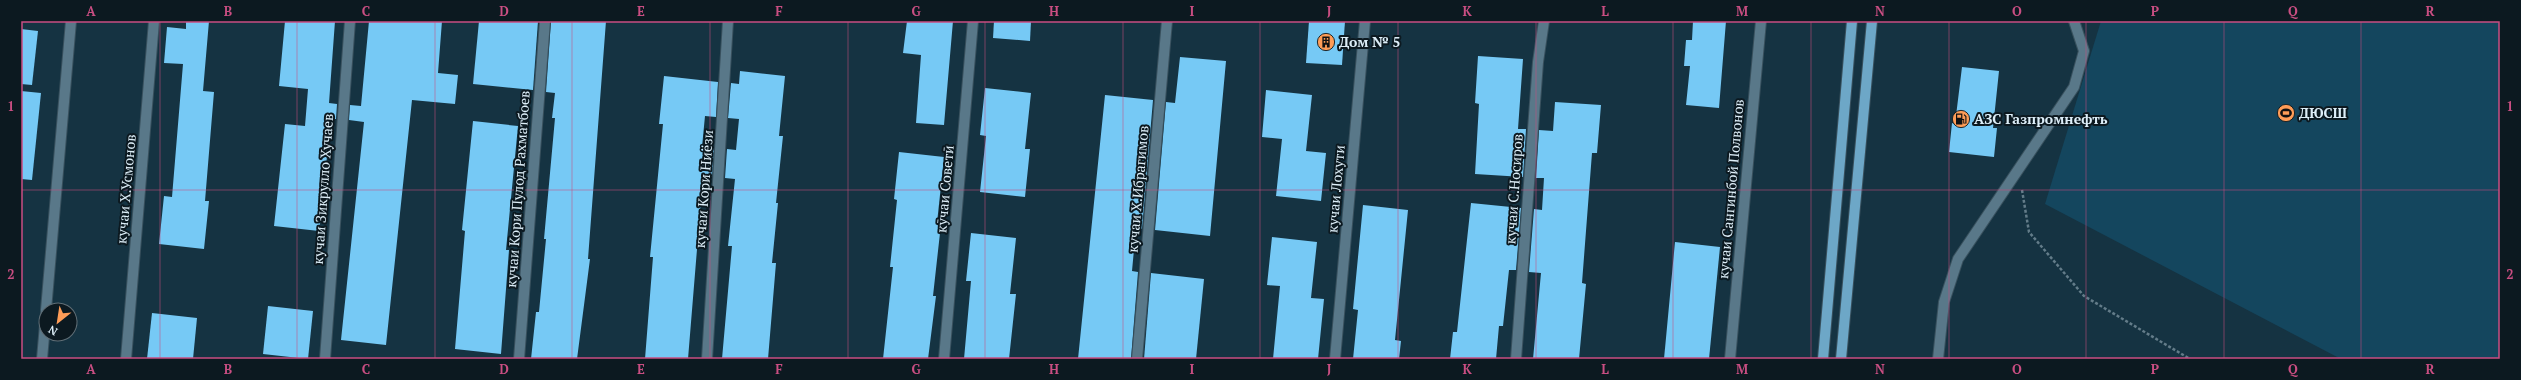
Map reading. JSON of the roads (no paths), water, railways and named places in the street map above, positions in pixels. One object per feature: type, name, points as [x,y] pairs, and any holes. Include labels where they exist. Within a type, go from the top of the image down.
[{"type":"main road","points":[[1823,359],[1852,21]]},
{"type":"main road","points":[[1841,359],[1872,21]]},
{"type":"street","points":[[47,302],[71,21]]},
{"type":"street","name":"кучаи Х.Усмонов","points":[[126,359],[154,21]]},
{"type":"street","name":"кучаи Зикрулло Хучаев","points":[[325,359],[350,21]]},
{"type":"street","name":"кучаи Кори Пулод Рахматбоев","points":[[519,359],[545,21]]},
{"type":"street","name":"кучаи Кори Ниёзи","points":[[707,359],[728,21]]},
{"type":"street","name":"кӯчаи Советӣ","points":[[944,359],[973,21]]},
{"type":"street","name":"кучаи Х.Ибрагимов","points":[[1138,359],[1167,21]]},
{"type":"street","name":"кучаи Лохути","points":[[1335,359],[1365,21]]},
{"type":"street","name":"кучаи С.Носиров","points":[[1516,359],[1538,62],[1544,21]]},
{"type":"street","name":"кучаи Сангинбой Полвонов","points":[[1730,359],[1760,21]]},
{"type":"street","points":[[1938,359],[1944,302],[1958,259],[2074,87],[2084,51],[2074,21]]},
{"type":"street","points":[[42,359],[43,342]]},
{"type":"place","name":"Дом № 5","points":[[1326,42]]},
{"type":"place","name":"ДЮСШ","points":[[2286,113]]},
{"type":"place","name":"АЗС Газпромнефть","points":[[1961,119]]}]
